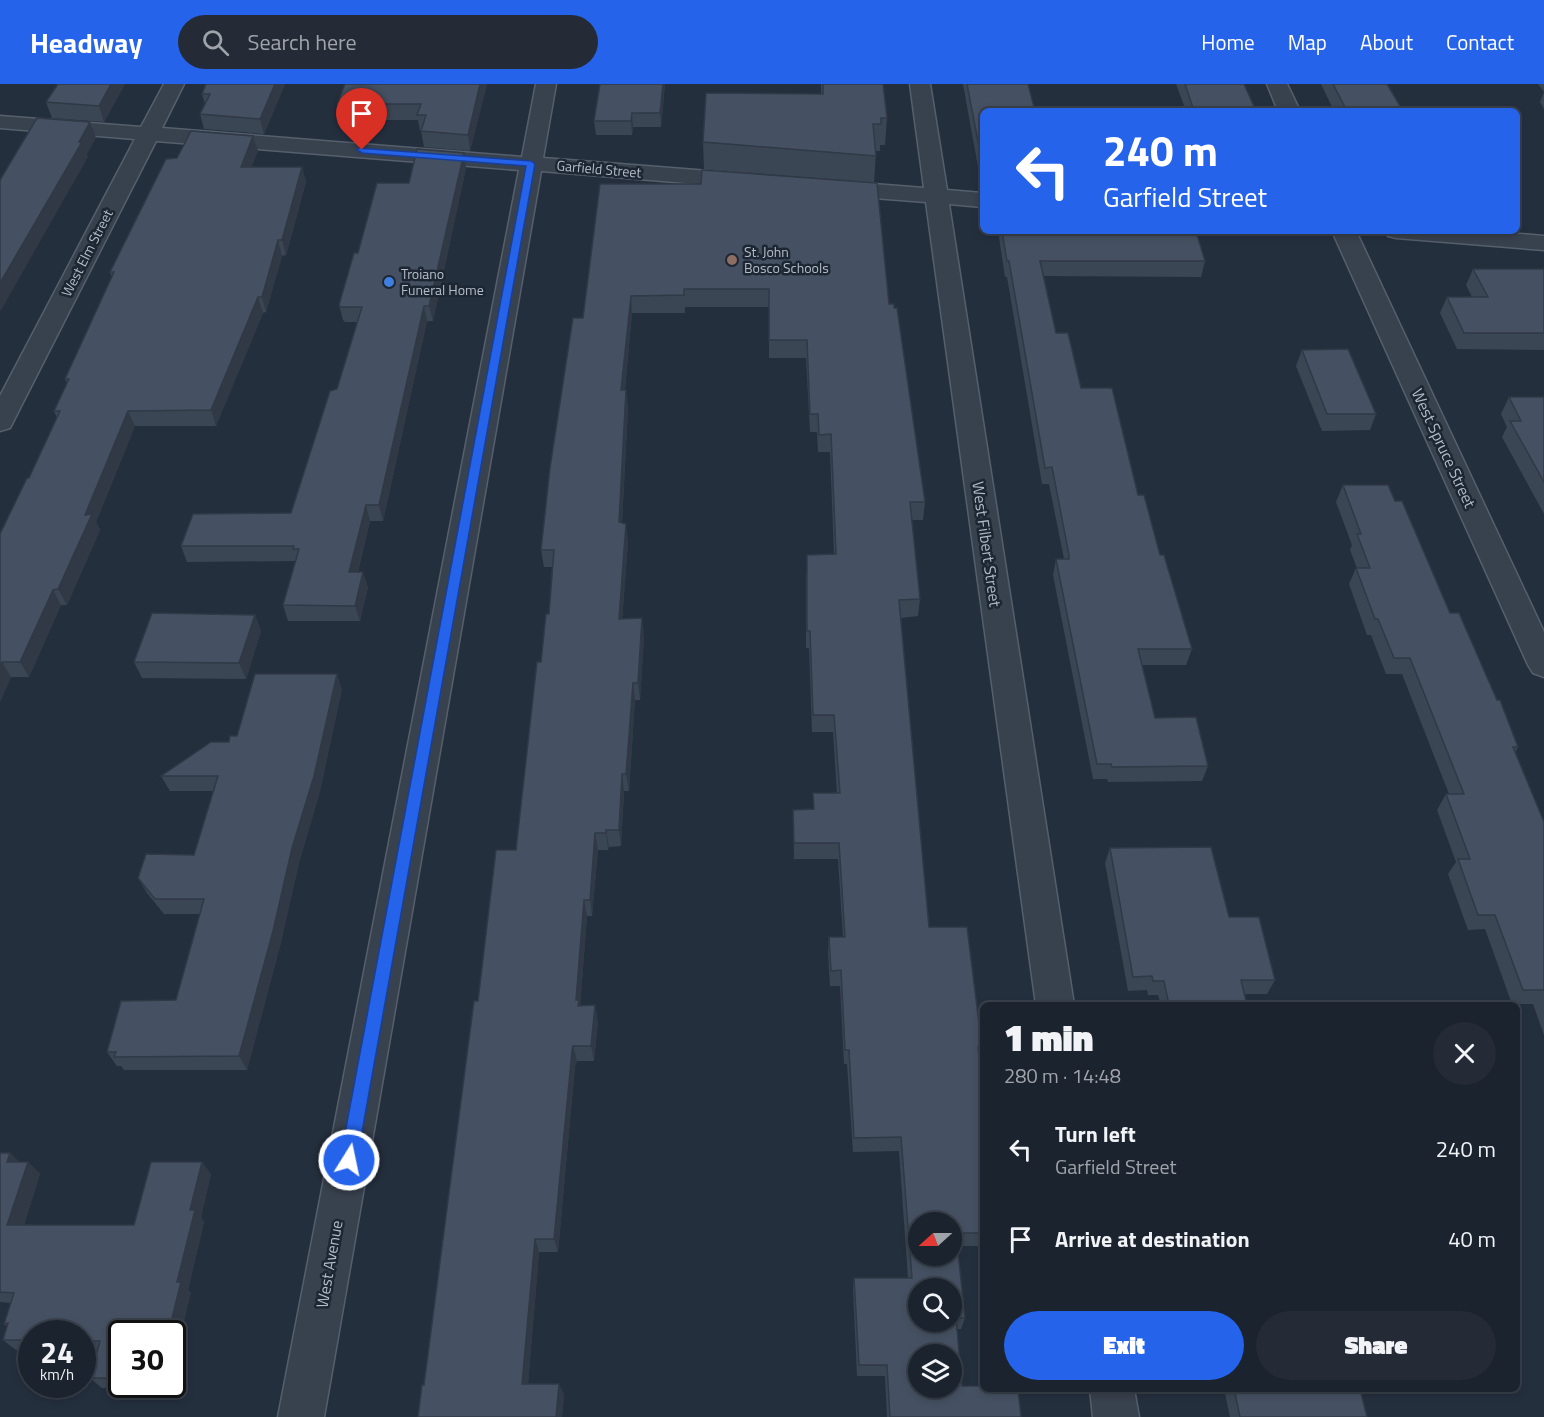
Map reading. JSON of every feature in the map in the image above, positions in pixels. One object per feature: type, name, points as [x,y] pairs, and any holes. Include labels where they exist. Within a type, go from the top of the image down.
[{"type":"street","name":"West Elm Street","points":[[0,422],[174,84]]},
{"type":"street","name":"West Avenue","points":[[301,1417],[546,84]]},
{"type":"street","name":"West Filbert Street","points":[[920,84],[1055,1002]]},
{"type":"street","points":[[1277,84],[1288,108]]},
{"type":"street","name":"Garfield Street","points":[[0,122],[768,183]]},
{"type":"street","points":[[815,186],[980,200]]},
{"type":"street","name":"West Spruce Street","points":[[1345,234],[1544,665]]},
{"type":"street","points":[[1433,234],[1544,243]]},
{"type":"street","points":[[1112,1392],[1116,1417]]},
{"type":"building","points":[[58,84],[111,84],[99,106],[46,102]]},
{"type":"building","points":[[206,84],[275,84],[260,119],[200,114],[210,94],[202,94]]},
{"type":"building","points":[[345,84],[480,84],[468,135],[421,131],[426,115],[417,115],[421,104],[337,104]]},
{"type":"building","points":[[600,84],[663,84],[660,113],[632,113],[631,121],[594,121]]},
{"type":"building","points":[[823,84],[883,84],[887,118],[881,118],[881,124],[873,124],[876,156],[703,142],[706,93],[823,94]]},
{"type":"building","points":[[967,84],[1028,84],[1034,108],[980,108],[980,152]]},
{"type":"building","points":[[1185,84],[1244,84],[1255,108],[1193,108]]},
{"type":"building","points":[[1333,84],[1387,84],[1401,108],[1345,108]]},
{"type":"building","points":[[37,118],[90,122],[79,142],[82,142],[0,283],[0,180]]},
{"type":"building","points":[[191,131],[253,136],[241,167],[302,167],[282,240],[278,240],[262,297],[258,297],[211,410],[128,411],[85,515],[92,514],[58,589],[53,590],[20,662],[2,662],[0,665],[0,534],[60,411],[54,411],[69,379],[65,379],[114,272],[110,272],[166,159],[177,158]]},
{"type":"building","points":[[417,149],[464,153],[429,306],[424,306],[379,505],[366,505],[349,572],[363,572],[355,606],[283,605],[299,549],[293,549],[294,546],[181,546],[193,514],[291,513],[330,391],[337,389],[362,307],[341,307],[339,305],[354,253],[358,253],[377,183],[409,183]]},
{"type":"building","points":[[702,170],[877,183],[889,304],[894,304],[894,308],[897,308],[925,502],[910,502],[920,599],[899,600],[929,927],[967,927],[980,1031],[980,1047],[978,1047],[980,1233],[962,1233],[962,1212],[908,1212],[908,1227],[901,1137],[854,1138],[849,1050],[845,1050],[841,970],[831,971],[829,937],[845,937],[839,843],[794,843],[793,810],[814,809],[813,793],[840,793],[834,715],[813,715],[810,631],[807,631],[807,555],[836,554],[831,434],[819,435],[818,414],[810,414],[807,340],[769,340],[769,289],[684,289],[684,295],[631,296],[621,390],[626,390],[619,522],[626,524],[619,619],[642,618],[638,683],[633,683],[626,774],[622,774],[619,830],[595,833],[590,900],[584,900],[576,1000],[579,1000],[578,1006],[595,1005],[591,1046],[573,1046],[554,1239],[535,1239],[522,1384],[559,1384],[556,1417],[418,1417],[474,1001],[478,1001],[496,850],[516,850],[537,662],[541,662],[546,614],[549,614],[554,550],[541,550],[550,468],[573,318],[583,318],[600,184],[701,184]]},
{"type":"building","points":[[1002,234],[1197,234],[1205,261],[1040,261],[1056,333],[1068,333],[1081,388],[1112,388],[1138,495],[1144,495],[1160,555],[1164,555],[1192,649],[1138,649],[1155,718],[1196,717],[1208,766],[1112,767],[1111,764],[1097,764],[1056,559],[1069,559],[1069,555],[1052,467],[1045,468],[1009,261],[1007,261]]},
{"type":"building","points":[[1473,269],[1544,269],[1544,333],[1464,333],[1447,297],[1488,297]]},
{"type":"building","points":[[1348,349],[1376,414],[1327,414],[1302,350]]},
{"type":"building","points":[[1509,397],[1544,397],[1544,482],[1510,421],[1521,421]]},
{"type":"building","points":[[1343,485],[1388,485],[1395,501],[1402,501],[1450,613],[1459,613],[1497,700],[1500,700],[1518,747],[1513,747],[1544,822],[1544,990],[1523,990],[1495,915],[1478,915],[1458,859],[1470,859],[1446,794],[1464,794],[1410,658],[1394,658],[1378,619],[1375,619],[1356,568],[1370,568],[1357,534],[1361,534]]},
{"type":"building","points":[[152,613],[255,615],[239,663],[134,662]]},
{"type":"building","points":[[255,674],[337,674],[314,776],[292,848],[273,931],[239,1056],[114,1057],[116,1052],[107,1052],[121,1001],[176,1000],[204,899],[155,899],[138,878],[146,854],[194,855],[218,776],[161,776],[211,742],[229,742],[230,736],[237,736]]},
{"type":"building","points":[[1211,847],[1229,917],[1259,917],[1275,980],[1241,980],[1246,1002],[1168,1002],[1164,981],[1153,981],[1152,976],[1133,977],[1110,848]]},
{"type":"building","points":[[0,1153],[10,1153],[7,1162],[28,1162],[7,1225],[134,1225],[151,1162],[202,1162],[190,1210],[195,1210],[177,1282],[181,1282],[172,1320],[108,1320],[108,1378],[96,1378],[96,1356],[100,1341],[96,1341],[96,1320],[18,1320],[18,1340],[3,1340],[8,1323],[4,1324],[14,1293],[0,1292]]},
{"type":"building","points":[[911,1266],[959,1266],[961,1278],[912,1278]]},
{"type":"building","points":[[854,1278],[908,1278],[908,1332],[957,1332],[958,1344],[908,1344],[908,1398],[962,1398],[962,1386],[980,1386],[980,1392],[1018,1392],[1021,1417],[890,1417],[887,1365],[859,1365]]},
{"type":"building","points":[[962,1290],[965,1318],[962,1318]]},
{"type":"building","points":[[1235,1392],[1361,1392],[1367,1417],[1240,1417]]},
{"type":"place","name":"St. John Bosco Schools","points":[[732,260]]},
{"type":"place","name":"Troiano Funeral Home","points":[[389,282]]},
{"type":"route","points":[[349,1160],[531,164],[362,150]]}]
